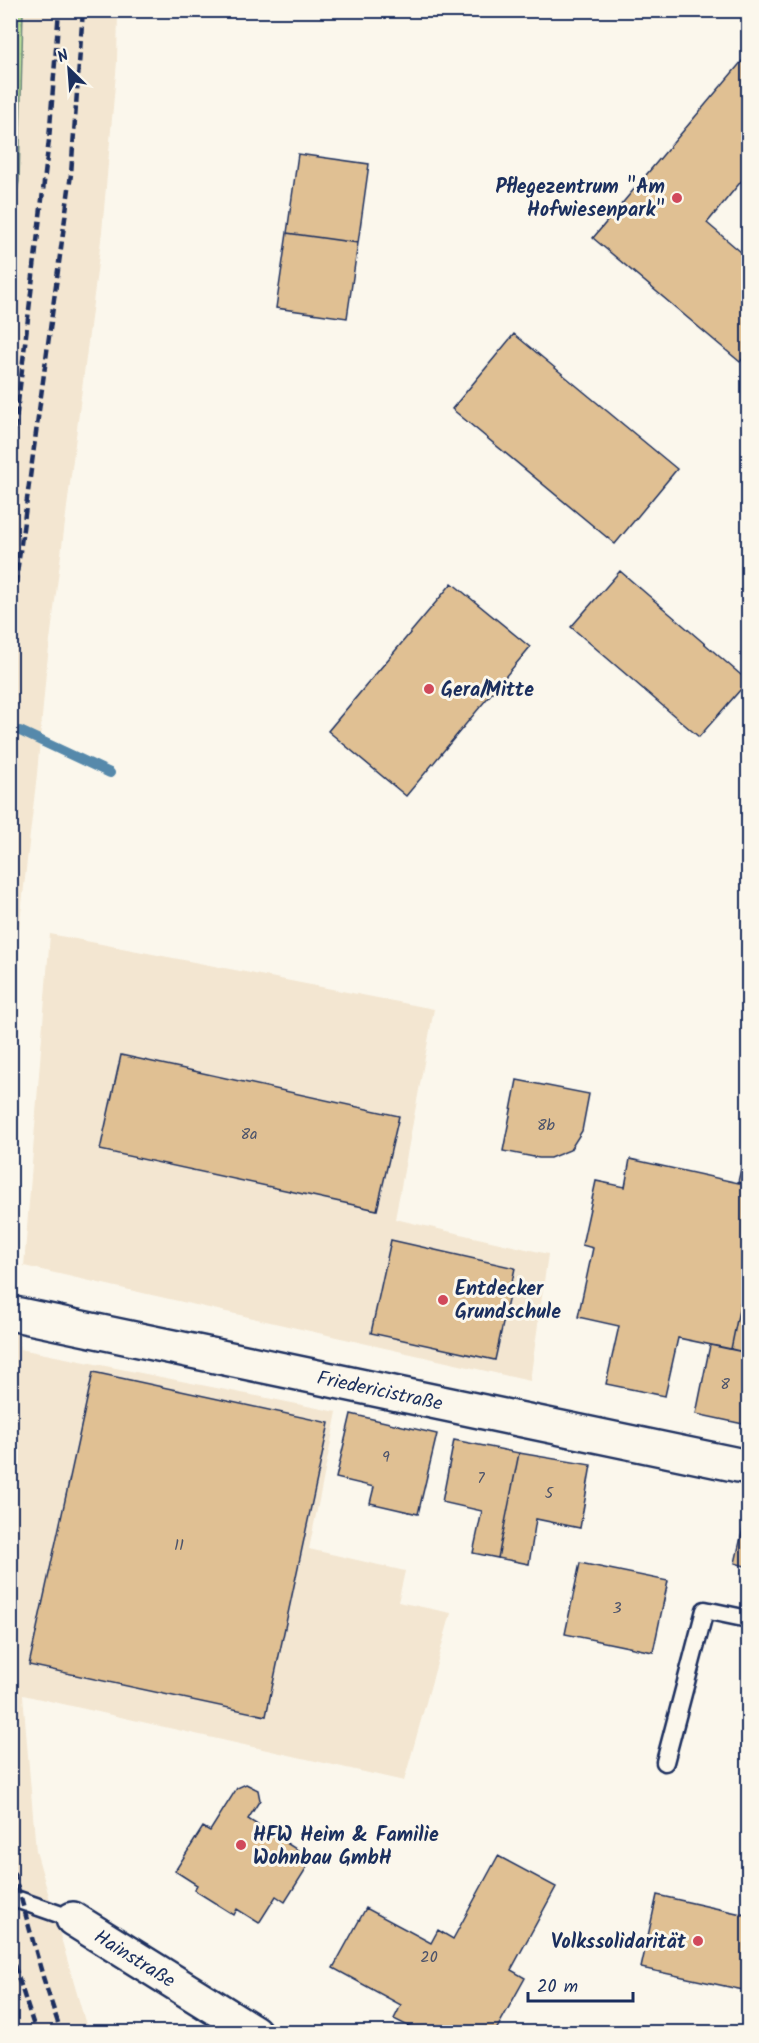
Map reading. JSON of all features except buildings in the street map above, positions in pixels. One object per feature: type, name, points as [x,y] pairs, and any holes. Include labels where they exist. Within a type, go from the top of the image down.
[{"type":"street","name":"Friedericistraße","points":[[10,1313],[748,1467]]},
{"type":"street","name":"Hainstraße","points":[[73,1919],[254,2032]]},
{"type":"lane","points":[[665,1762],[705,1610],[748,1619]]},
{"type":"lane","name":"Hainstraße","points":[[10,1897],[73,1919]]},
{"type":"shaded area","points":[[23,11],[118,11],[117,62],[102,232],[46,672],[14,980],[11,1166],[10,225],[19,181]]},
{"type":"shaded area","points":[[50,934],[434,1009],[395,1219],[548,1254],[530,1381],[24,1266]]},
{"type":"shaded area","points":[[10,1254],[20,1349],[337,1412],[309,1549],[405,1571],[398,1602],[451,1613],[404,1781],[23,1695],[36,1851],[88,2032],[11,2032]]},
{"type":"green space","points":[[11,10],[23,11],[19,181],[11,225]]},
{"type":"waterway","points":[[20,731],[110,773]]},
{"type":"railway","points":[[10,471],[49,140],[59,10]]},
{"type":"railway","points":[[10,625],[71,174],[83,10]]},
{"type":"railway","points":[[10,1859],[61,2032]]},
{"type":"railway","points":[[10,1952],[36,2032]]},
{"type":"place","name":"Pflegezentrum \"Am Hofwiesenpark\"","points":[[677,198]]},
{"type":"place","name":"Gera/Mitte","points":[[429,689]]},
{"type":"place","name":"Entdecker Grundschule","points":[[443,1300]]},
{"type":"place","name":"HFW Heim & Familie Wohnbau GmbH","points":[[241,1845]]},
{"type":"place","name":"Volkssolidarität","points":[[698,1941]]}]
